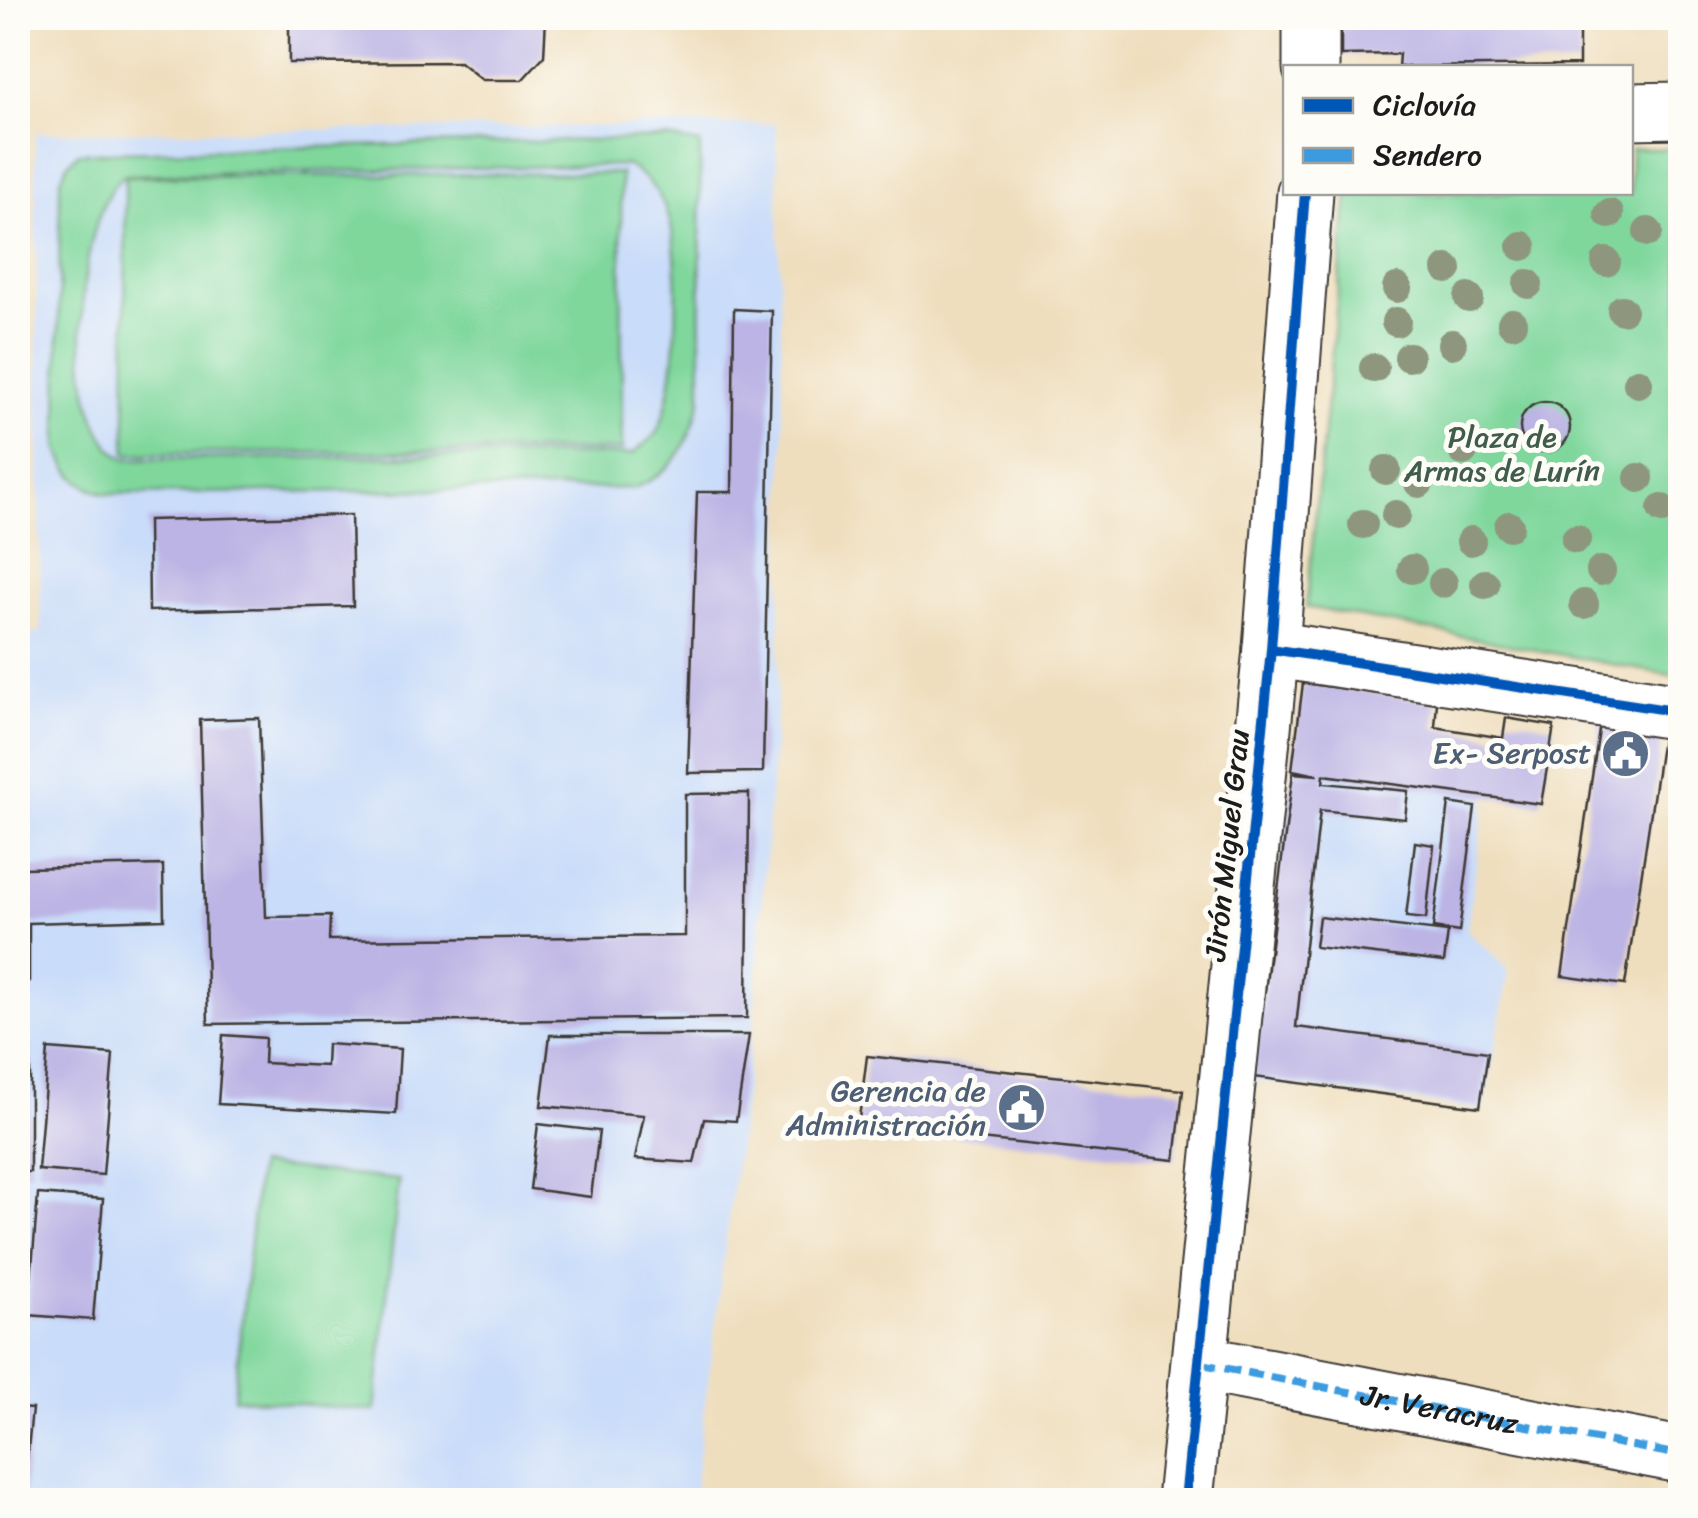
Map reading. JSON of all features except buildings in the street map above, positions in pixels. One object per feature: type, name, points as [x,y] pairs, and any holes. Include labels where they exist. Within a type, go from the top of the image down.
[{"type":"street","points":[[1311,18],[1311,65]]},
{"type":"street","points":[[1633,110],[1680,110]]},
{"type":"street","name":"Jirón Miguel Grau","points":[[1185,1500],[1202,1364],[1271,649],[1305,195]]},
{"type":"street","points":[[1271,649],[1680,712]]},
{"type":"street","name":"Jr. Veracruz","points":[[1202,1364],[1680,1455]]},
{"type":"shaded area","points":[[776,124],[784,443],[778,689],[753,1025],[693,1500],[18,1500],[18,635],[41,633],[35,133]]},
{"type":"shaded area","points":[[1292,770],[1486,796],[1467,930],[1509,970],[1484,1110],[1250,1080]]},
{"type":"green space","points":[[668,138],[700,144],[701,400],[686,442],[661,473],[634,488],[104,494],[94,490],[74,476],[58,446],[60,181],[68,163],[79,153]],"holes":[[[626,165],[653,187],[669,218],[677,294],[674,359],[664,415],[654,436],[633,454],[126,459],[105,440],[92,408],[84,367],[85,275],[94,232],[107,198],[124,175]]]},
{"type":"green space","name":"Plaza de Armas de Lurín","points":[[1680,148],[1680,677],[1306,607],[1348,195],[1633,195],[1633,149]]},
{"type":"green space","points":[[621,173],[622,450],[126,454],[125,177]]},
{"type":"green space","points":[[258,1165],[399,1180],[375,1411],[234,1398]]},
{"type":"marked path","points":[[1202,1364],[1680,1455]]},
{"type":"cycle path","points":[[1185,1500],[1271,649],[1305,195]]},
{"type":"cycle path","points":[[1271,649],[1680,712]]},
{"type":"place","name":"Ex- Serpost","points":[[1626,753]]},
{"type":"place","name":"Gerencia de Administración","points":[[1021,1108]]}]
